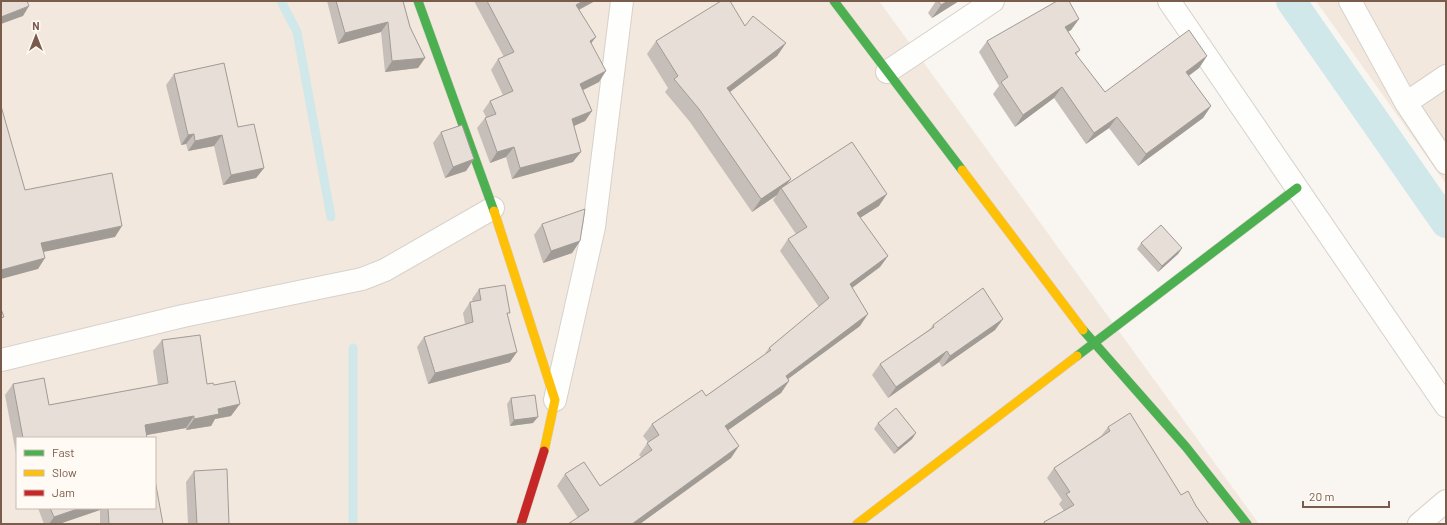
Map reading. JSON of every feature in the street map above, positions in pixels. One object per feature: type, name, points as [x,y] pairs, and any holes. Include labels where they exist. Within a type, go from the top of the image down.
[{"type":"street","points":[[418,1],[493,208],[555,400]]},
{"type":"street","points":[[521,524],[545,446],[594,227],[622,1]]},
{"type":"street","points":[[834,1],[1092,343],[1186,448],[1247,524]]},
{"type":"street","points":[[887,72],[993,1]]},
{"type":"street","points":[[1169,1],[1446,406]]},
{"type":"street","points":[[1350,1],[1406,103],[1446,163]]},
{"type":"street","points":[[1406,103],[1446,76]]},
{"type":"street","points":[[857,524],[1092,343],[1297,188]]},
{"type":"street","points":[[1,360],[184,316],[362,279],[385,270],[493,208]]},
{"type":"street","points":[[1419,524],[1446,501]]},
{"type":"shaded area","points":[[1,1],[879,1],[1259,524],[1,524]]},
{"type":"shaded area","points":[[1316,1],[1446,1],[1446,184]]},
{"type":"building","points":[[1,1],[27,1],[29,6],[1,17]]},
{"type":"building","points":[[336,1],[403,1],[410,27],[425,58],[392,61],[388,22],[345,33]]},
{"type":"building","points":[[487,1],[583,1],[576,5],[596,37],[590,41],[606,71],[580,84],[592,111],[572,119],[581,152],[520,168],[514,147],[497,152],[485,118],[496,114],[490,101],[513,91],[498,59],[514,52]]},
{"type":"building","points":[[721,1],[730,1],[745,26],[753,16],[786,43],[727,88],[791,179],[761,199],[699,109],[674,79],[678,76],[656,41]]},
{"type":"building","points":[[938,1],[948,1],[941,5]]},
{"type":"building","points":[[1057,1],[1069,1],[1079,19],[1065,27],[1080,50],[1075,53],[1105,92],[1189,30],[1207,56],[1186,72],[1211,106],[1146,154],[1117,117],[1094,133],[1062,87],[1023,115],[1001,82],[1008,77],[987,41]]},
{"type":"building","points":[[224,63],[238,127],[254,124],[264,168],[231,175],[222,135],[195,141],[194,134],[188,135],[174,74]]},
{"type":"building","points":[[1,106],[25,190],[112,173],[122,226],[41,243],[45,258],[1,270]]},
{"type":"building","points":[[462,125],[474,159],[453,167],[441,132]]},
{"type":"building","points":[[852,142],[887,194],[857,213],[888,256],[850,284],[868,314],[786,376],[789,381],[725,426],[739,446],[632,524],[568,524],[589,510],[565,474],[584,462],[600,486],[652,450],[647,443],[659,435],[652,424],[702,390],[706,396],[771,350],[769,348],[829,298],[788,239],[807,227],[781,188]]},
{"type":"building","points":[[585,209],[580,241],[551,251],[542,224]]},
{"type":"building","points":[[1161,225],[1182,248],[1162,266],[1141,243]]},
{"type":"building","points":[[505,285],[510,313],[507,313],[517,352],[435,373],[424,337],[473,322],[470,302],[481,300],[479,289]]},
{"type":"building","points":[[983,288],[1003,319],[950,356],[947,351],[896,387],[880,364],[934,327],[933,325]]},
{"type":"building","points":[[1,309],[4,317],[1,318]]},
{"type":"building","points":[[200,335],[207,384],[213,383],[214,385],[235,381],[240,404],[218,409],[219,414],[194,419],[194,416],[145,425],[147,437],[23,437],[13,384],[44,378],[49,405],[168,383],[162,340]]},
{"type":"building","points":[[535,395],[538,417],[514,420],[511,398]]},
{"type":"building","points":[[896,408],[916,433],[898,448],[878,423]]},
{"type":"building","points":[[1130,413],[1181,495],[1188,491],[1196,506],[1209,524],[1045,524],[1044,522],[1074,505],[1066,494],[1070,492],[1054,468],[1110,431],[1108,427]]},
{"type":"building","points":[[227,469],[229,524],[197,524],[194,471]]},
{"type":"building","points":[[156,486],[163,524],[109,524],[108,509],[156,509]]},
{"type":"building","points":[[50,509],[77,509],[54,517]]},
{"type":"waterway","points":[[281,1],[297,32],[331,217]]},
{"type":"waterway","points":[[1291,1],[1446,223]]},
{"type":"waterway","points":[[353,348],[353,524]]},
{"type":"traffic: fast","points":[[418,1],[494,211]]},
{"type":"traffic: fast","points":[[834,1],[962,170]]},
{"type":"traffic: fast","points":[[1077,356],[1297,188]]},
{"type":"traffic: fast","points":[[1083,330],[1186,447],[1247,524]]},
{"type":"traffic: slow","points":[[962,170],[1083,330]]},
{"type":"traffic: slow","points":[[494,211],[555,400],[544,451]]},
{"type":"traffic: slow","points":[[857,524],[1077,356]]},
{"type":"traffic: jam","points":[[521,524],[544,451]]}]
